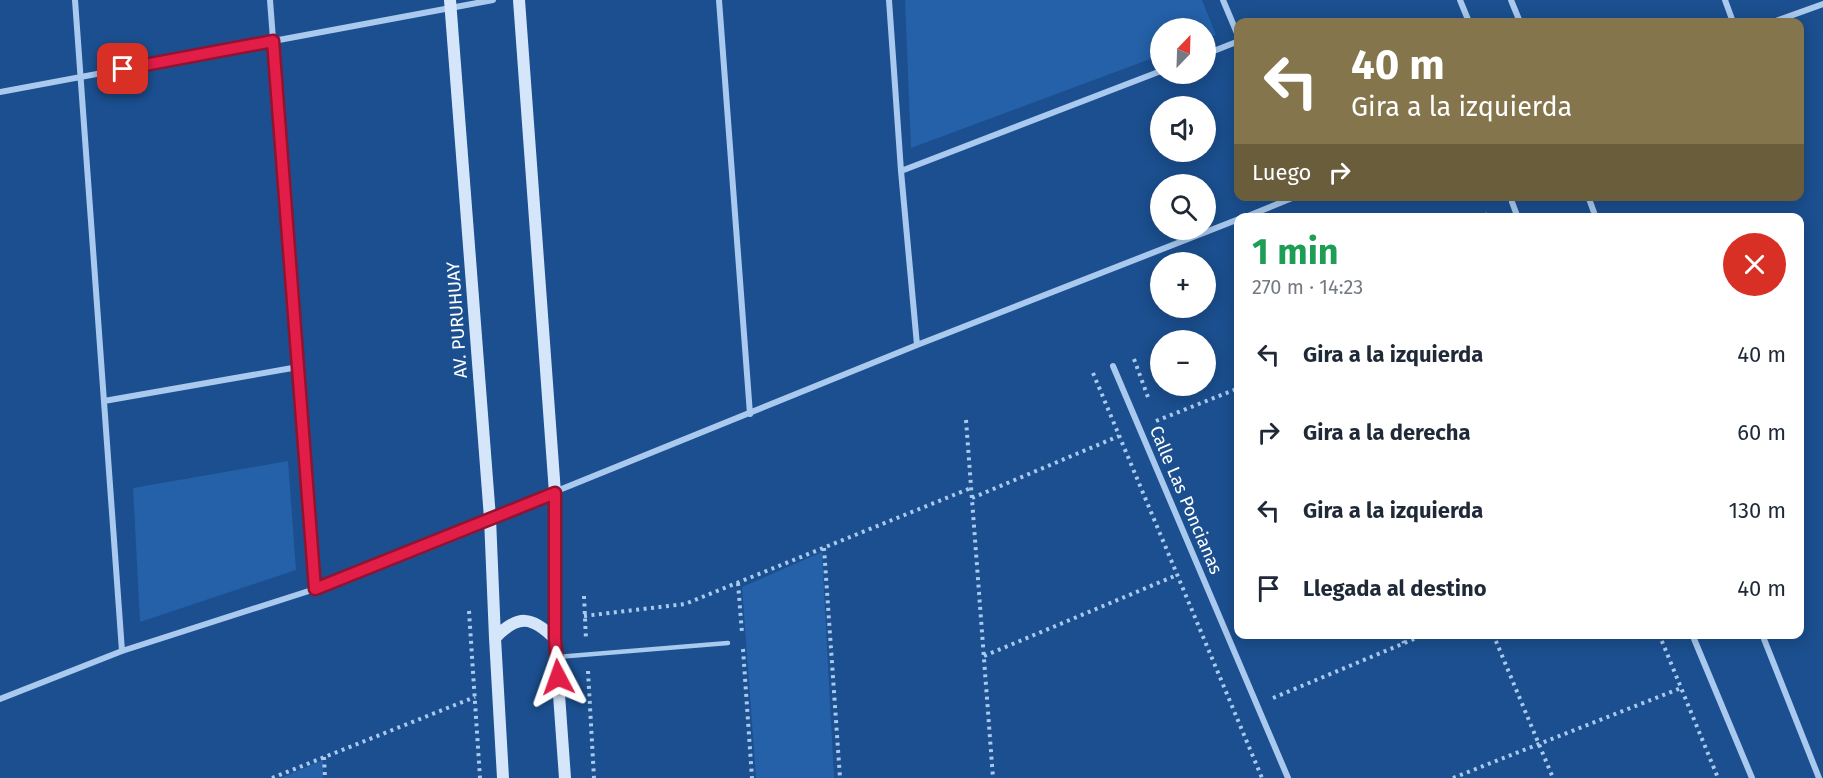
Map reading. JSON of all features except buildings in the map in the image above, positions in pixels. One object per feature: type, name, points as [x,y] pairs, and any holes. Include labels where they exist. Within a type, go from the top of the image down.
[{"type":"main road","points":[[519,0],[555,493],[555,639],[565,778]]},
{"type":"main road","name":"AV. PURUHUAY","points":[[451,4],[490,518],[502,778]]},
{"type":"main road","points":[[495,638],[508,624],[526,620],[542,626],[555,639]]},
{"type":"street","points":[[75,0],[122,651]]},
{"type":"street","points":[[270,0],[315,589]]},
{"type":"street","points":[[0,92],[273,41],[451,4],[493,0]]},
{"type":"street","points":[[719,0],[750,414]]},
{"type":"street","points":[[889,0],[901,171],[917,345]]},
{"type":"street","points":[[1223,0],[1234,27]]},
{"type":"street","points":[[1461,0],[1468,18]]},
{"type":"street","points":[[1511,0],[1518,18]]},
{"type":"street","points":[[1725,0],[1732,18]]},
{"type":"street","points":[[1784,18],[1823,4]]},
{"type":"street","points":[[1216,49],[1234,41]]},
{"type":"street","points":[[901,171],[1150,75]]},
{"type":"street","points":[[1254,213],[1286,201]]},
{"type":"street","points":[[1512,202],[1516,213]]},
{"type":"street","points":[[0,699],[122,651],[315,589],[917,345],[1234,221]]},
{"type":"street","name":"Calle Las Poncianas","points":[[1113,366],[1287,778]]},
{"type":"street","points":[[104,400],[298,367]]},
{"type":"street","points":[[1694,639],[1752,778]]},
{"type":"street","points":[[1764,639],[1819,778]]},
{"type":"lane","points":[[557,657],[728,643]]},
{"type":"path","points":[[1093,373],[1262,778]]},
{"type":"path","points":[[1156,421],[1234,390]]},
{"type":"path","points":[[966,420],[993,778]]},
{"type":"path","points":[[972,498],[1119,436]]},
{"type":"path","points":[[584,616],[685,604],[971,488]]},
{"type":"path","points":[[824,548],[840,778]]},
{"type":"path","points":[[984,656],[1177,575]]},
{"type":"path","points":[[738,583],[752,778]]},
{"type":"path","points":[[584,596],[586,640]]},
{"type":"path","points":[[469,611],[480,778]]},
{"type":"path","points":[[1403,639],[1404,643]]},
{"type":"path","points":[[1272,698],[1414,639]]},
{"type":"path","points":[[1495,639],[1553,778]]},
{"type":"path","points":[[1661,639],[1718,778]]},
{"type":"path","points":[[587,664],[594,778]]},
{"type":"path","points":[[1453,778],[1681,688]]},
{"type":"path","points":[[272,778],[475,697]]},
{"type":"path","points":[[324,757],[325,778]]},
{"type":"shaded area","points":[[905,0],[1202,0],[1209,18],[1150,18],[1150,59],[911,148]]},
{"type":"shaded area","points":[[288,461],[296,570],[140,622],[133,488]]},
{"type":"shaded area","points":[[822,552],[834,778],[756,778],[742,587]]},
{"type":"shaded area","points":[[323,760],[323,778],[281,778]]},
{"type":"route","points":[[123,69],[273,41],[315,589],[555,493],[555,639],[558,677]]}]
